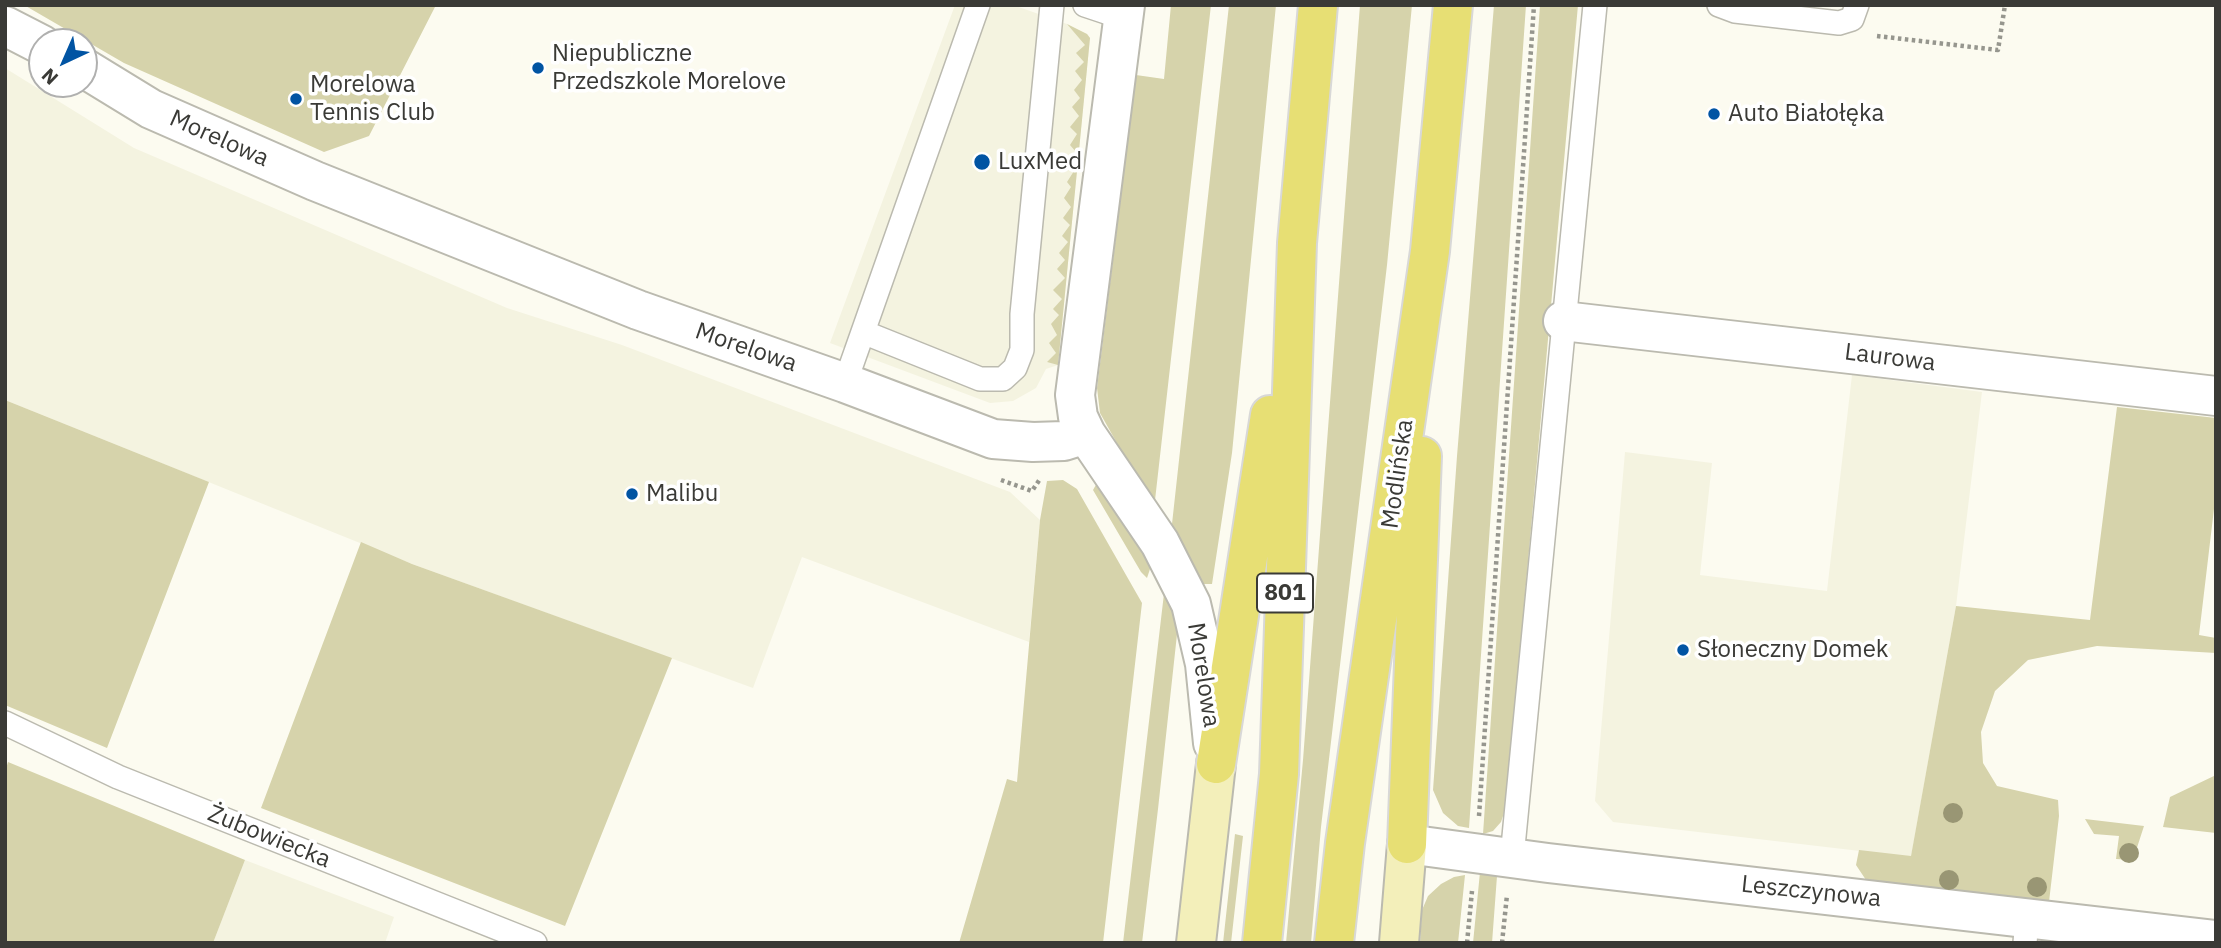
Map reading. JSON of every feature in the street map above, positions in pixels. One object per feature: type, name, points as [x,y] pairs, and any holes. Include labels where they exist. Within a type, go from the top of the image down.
[{"type":"main road","name":"801","points":[[1262,943],[1279,774],[1297,243],[1318,5]]},
{"type":"main road","name":"Modlińska","points":[[1334,943],[1345,843],[1430,251],[1452,5]]},
{"type":"main road","points":[[1196,943],[1216,764],[1297,243]]},
{"type":"main road","points":[[1399,943],[1407,844],[1430,251]]},
{"type":"street","points":[[1086,434],[1078,417],[1075,395],[1125,12]]},
{"type":"street","points":[[5,26],[28,38]]},
{"type":"street","name":"Morelowa","points":[[98,77],[151,109],[316,181],[638,310],[993,439],[1053,441],[1086,434],[1160,543],[1191,604],[1205,664],[1216,764]]},
{"type":"street","name":"Laurowa","points":[[1563,321],[2216,396]]},
{"type":"street","name":"Leszczynowa","points":[[1407,844],[2026,930],[2216,940]]},
{"type":"lane","points":[[845,383],[978,5]]},
{"type":"lane","points":[[863,332],[980,379],[1003,379],[1016,368],[1022,350],[1022,314],[1052,5]]},
{"type":"lane","points":[[1085,5],[1125,12]]},
{"type":"lane","points":[[1493,855],[1563,321],[1595,5]]},
{"type":"lane","points":[[1718,5],[1735,11],[1839,23],[1852,19],[1857,5]]},
{"type":"lane","name":"Żubowiecka","points":[[5,723],[118,777],[535,943]]},
{"type":"path","points":[[1467,943],[1493,855],[1534,5]]},
{"type":"path","points":[[1912,40],[1998,50],[2005,5]]},
{"type":"shaded area","name":"Morelowa Tennis Club","points":[[24,5],[436,5],[369,136],[324,152],[124,63],[98,48],[98,28],[64,28]]},
{"type":"shaded area","points":[[955,5],[1013,5],[1067,24],[1090,38],[1058,365],[1046,369],[1036,388],[1013,401],[990,403],[830,343]]},
{"type":"shaded area","points":[[1171,5],[1211,5],[1154,509],[1100,413],[1097,388],[1136,75],[1164,79]]},
{"type":"shaded area","points":[[1229,5],[1276,5],[1232,453],[1212,584],[1201,584],[1171,533]]},
{"type":"shaded area","points":[[1360,5],[1412,5],[1387,265],[1321,827],[1311,943],[1286,943],[1303,760]]},
{"type":"shaded area","points":[[1494,5],[1526,5],[1469,828],[1458,826],[1443,813],[1433,790]]},
{"type":"shaded area","points":[[1540,5],[1578,5],[1506,807],[1501,822],[1493,831],[1483,834]]},
{"type":"shaded area","points":[[1067,24],[1090,38],[1058,365],[1047,362],[1056,353],[1049,343],[1057,335],[1051,324],[1059,315],[1053,309],[1062,299],[1053,290],[1065,278],[1057,269],[1065,260],[1059,253],[1068,242],[1062,236],[1070,225],[1063,218],[1071,207],[1064,198],[1071,187],[1067,182],[1074,171],[1068,163],[1076,152],[1070,145],[1077,134],[1070,127],[1079,116],[1072,107],[1080,98],[1074,90],[1082,80],[1075,71],[1084,62],[1076,53],[1085,45]]},
{"type":"shaded area","points":[[5,68],[28,82],[28,98],[53,98],[134,148],[507,308],[622,345],[1010,492],[1040,520],[1029,642],[802,557],[753,688],[412,564],[5,400]]},
{"type":"shaded area","points":[[1852,375],[1982,392],[1956,606],[1911,857],[1613,822],[1595,801],[1625,452],[1712,463],[1700,575],[1827,591]]},
{"type":"shaded area","points":[[5,400],[209,482],[107,748],[5,705]]},
{"type":"shaded area","points":[[2117,407],[2216,418],[2216,492],[2199,635],[2216,638],[2216,653],[2097,646],[2028,660],[1995,691],[1981,732],[1983,763],[1997,786],[2058,800],[2059,816],[2049,902],[1866,880],[1856,865],[1859,850],[1911,856],[1956,606],[2090,620]]},
{"type":"shaded area","points":[[1063,480],[1077,489],[1142,603],[1103,943],[959,943],[1007,779],[1017,782],[1040,520],[1047,481]]},
{"type":"shaded area","points":[[1097,483],[1116,499],[1151,566],[1147,578],[1093,490]]},
{"type":"shaded area","points":[[361,542],[412,564],[672,658],[565,926],[261,808]]},
{"type":"shaded area","points":[[1165,585],[1179,616],[1158,809],[1142,943],[1123,943]]},
{"type":"shaded area","points":[[8,762],[245,860],[213,943],[5,943],[5,772]]},
{"type":"shaded area","points":[[2216,775],[2216,833],[2163,827],[2170,797]]},
{"type":"shaded area","points":[[2085,819],[2144,826],[2133,860],[2116,859],[2119,836],[2094,834]]},
{"type":"shaded area","points":[[1235,834],[1243,836],[1231,943],[1223,943]]},
{"type":"shaded area","points":[[245,860],[394,917],[385,943],[213,943]]},
{"type":"shaded area","points":[[1480,872],[1497,876],[1492,943],[1473,943]]},
{"type":"shaded area","points":[[1465,875],[1458,943],[1420,943],[1422,910],[1428,896],[1441,884]]},
{"type":"place","name":"Niepubliczne Przedszkole Morelove","points":[[538,68]]},
{"type":"place","name":"Morelowa Tennis Club","points":[[296,99]]},
{"type":"place","name":"Auto Białołęka","points":[[1714,114]]},
{"type":"place","name":"LuxMed","points":[[982,162]]},
{"type":"place","name":"Malibu","points":[[632,494]]},
{"type":"place","name":"Słoneczny Domek","points":[[1683,650]]}]
